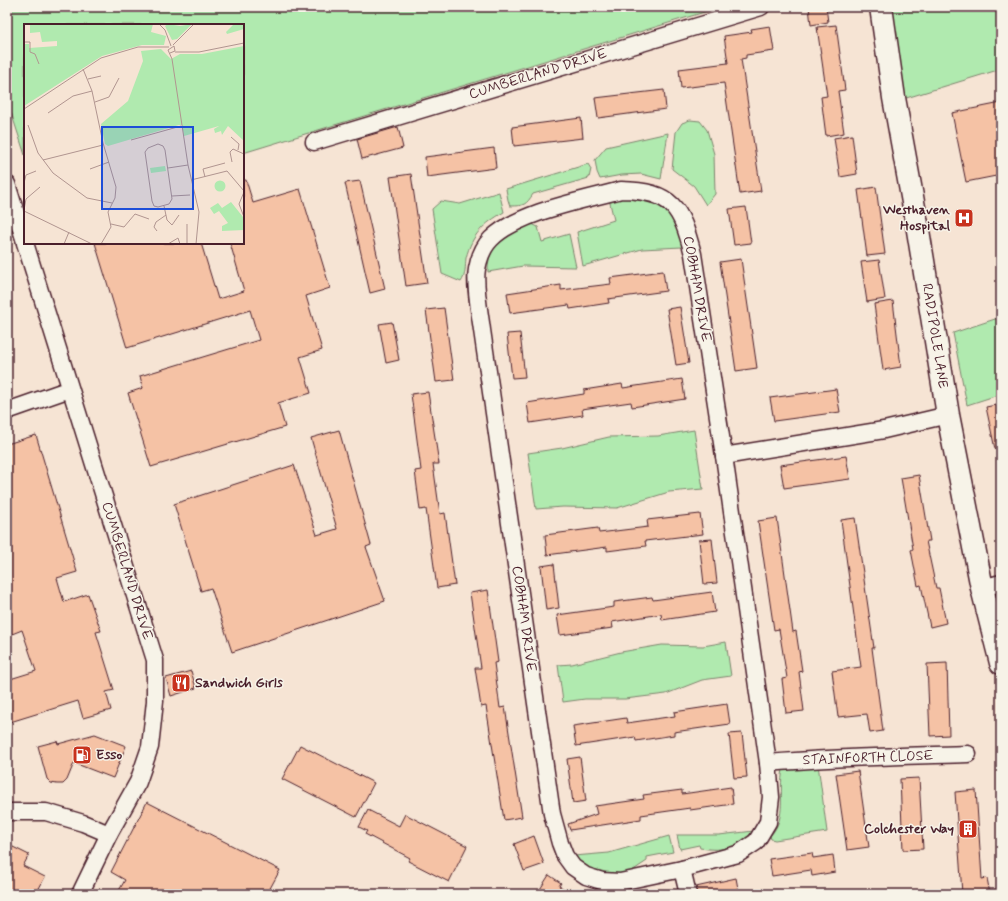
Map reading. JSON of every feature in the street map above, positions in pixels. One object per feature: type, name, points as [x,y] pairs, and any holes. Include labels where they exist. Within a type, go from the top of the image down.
[{"type":"main road","name":"RADIPOLE LANE","points":[[881,7],[894,98],[917,224],[948,415],[991,585],[1001,663]]},
{"type":"street","name":"CUMBERLAND DRIVE","points":[[314,142],[761,7]]},
{"type":"street","name":"CUMBERLAND DRIVE","points":[[7,184],[9,201],[24,239]]},
{"type":"street","name":"COBHAM DRIVE","points":[[621,190],[641,190],[658,195],[675,207],[687,229],[693,254],[724,456],[768,763],[771,797],[768,822],[756,842],[738,854],[682,869],[620,882],[602,881],[586,876],[573,867],[565,856],[552,814],[482,330],[477,270],[481,254],[491,239],[507,226],[528,216],[621,190]]},
{"type":"street","name":"CUMBERLAND DRIVE","points":[[26,244],[155,660],[155,701],[150,747],[138,782],[109,834],[80,894]]},
{"type":"street","points":[[7,411],[70,389]]},
{"type":"street","points":[[724,456],[884,430],[948,415]]},
{"type":"street","name":"STAINFORTH CLOSE","points":[[768,763],[862,756],[968,754]]},
{"type":"street","points":[[7,812],[46,812],[83,823],[109,834]]},
{"type":"street","points":[[682,869],[688,894]]},
{"type":"green space","points":[[7,7],[721,7],[244,153],[244,24],[24,24],[24,152],[7,100]]},
{"type":"green space","points":[[891,7],[1001,7],[1001,69],[903,99]]},
{"type":"green space","points":[[690,120],[700,121],[707,130],[714,154],[715,194],[706,205],[694,186],[672,169],[676,132],[682,123]]},
{"type":"green space","points":[[668,133],[661,179],[641,174],[622,175],[600,179],[595,160],[606,147]]},
{"type":"green space","points":[[588,164],[591,169],[589,178],[533,194],[524,204],[519,206],[510,206],[506,189]]},
{"type":"green space","points":[[499,192],[504,212],[490,221],[475,236],[466,258],[465,274],[461,282],[442,274],[432,209],[441,201],[460,204]]},
{"type":"green space","points":[[621,196],[647,198],[668,210],[680,233],[682,247],[642,249],[583,266],[577,232],[614,220],[609,199]]},
{"type":"green space","points":[[532,224],[538,227],[542,242],[569,234],[576,267],[523,266],[488,272],[491,253],[495,246],[507,235]]},
{"type":"green space","points":[[1001,317],[1001,394],[967,405],[953,333]]},
{"type":"green space","points":[[694,430],[703,489],[669,492],[617,508],[563,507],[536,509],[528,453],[562,448],[609,437],[658,436]]},
{"type":"green space","points":[[726,642],[731,676],[702,680],[666,694],[625,699],[585,699],[563,702],[558,665],[572,664],[621,652],[662,645],[703,646]]},
{"type":"green space","points":[[818,764],[827,832],[775,840],[771,839],[770,836],[776,829],[781,813],[783,770]]},
{"type":"green space","points":[[754,831],[741,841],[724,849],[700,848],[699,845],[680,849],[677,835],[719,835]]},
{"type":"green space","points":[[669,836],[673,852],[647,857],[647,861],[629,873],[616,875],[587,867],[574,856],[609,853]]},
{"type":"building","points":[[809,7],[826,7],[828,22],[811,25]]},
{"type":"building","points":[[836,25],[845,90],[838,91],[844,133],[826,136],[821,97],[827,96],[817,27]]},
{"type":"building","points":[[770,26],[774,51],[746,55],[746,58],[741,59],[761,191],[740,194],[724,83],[681,88],[679,69],[728,63],[724,36],[752,32],[751,29]]},
{"type":"building","points":[[664,90],[666,109],[598,118],[595,98]]},
{"type":"building","points":[[1001,103],[1001,175],[966,182],[952,113]]},
{"type":"building","points":[[581,118],[583,138],[514,146],[512,127]]},
{"type":"building","points":[[398,127],[403,148],[362,159],[357,139]]},
{"type":"building","points":[[852,135],[857,174],[840,177],[834,138]]},
{"type":"building","points":[[494,148],[496,168],[427,177],[425,157]]},
{"type":"building","points":[[411,174],[427,283],[406,286],[390,177]]},
{"type":"building","points":[[244,180],[246,180],[253,203],[300,189],[330,288],[306,296],[322,350],[300,357],[311,393],[278,403],[285,427],[151,467],[128,393],[143,388],[140,376],[259,340],[250,310],[127,348],[95,244],[201,244],[218,299],[244,291],[230,244],[244,244]]},
{"type":"building","points":[[360,181],[385,289],[370,293],[345,183]]},
{"type":"building","points":[[876,187],[885,254],[867,256],[858,190]]},
{"type":"building","points":[[746,207],[751,243],[734,245],[729,209]]},
{"type":"building","points":[[741,259],[757,368],[736,371],[720,262]]},
{"type":"building","points":[[879,260],[885,299],[867,302],[861,262]]},
{"type":"building","points":[[663,271],[666,291],[608,299],[609,303],[570,309],[569,305],[510,313],[507,293],[561,285],[561,290],[611,284],[610,278]]},
{"type":"building","points":[[893,301],[901,367],[883,370],[874,304]]},
{"type":"building","points":[[680,307],[689,363],[676,365],[667,309]]},
{"type":"building","points":[[444,308],[454,380],[436,382],[426,310]]},
{"type":"building","points":[[392,322],[399,360],[386,363],[379,324]]},
{"type":"building","points":[[520,333],[525,377],[512,378],[507,334]]},
{"type":"building","points":[[682,379],[685,399],[632,407],[631,402],[582,409],[583,415],[530,423],[527,403],[584,394],[584,390],[622,384],[623,388]]},
{"type":"building","points":[[836,389],[840,412],[774,421],[770,398]]},
{"type":"building","points":[[428,392],[439,464],[433,464],[440,514],[445,513],[455,585],[437,588],[426,509],[420,510],[415,471],[421,470],[411,394]]},
{"type":"building","points":[[1001,404],[1001,448],[995,449],[986,407]]},
{"type":"building","points":[[339,430],[371,545],[366,547],[385,601],[232,652],[211,588],[201,591],[174,504],[294,465],[317,535],[337,529],[311,438]]},
{"type":"building","points":[[36,435],[77,572],[57,578],[64,602],[88,594],[101,631],[96,632],[114,690],[106,692],[111,710],[83,718],[78,701],[7,723],[7,680],[36,671],[22,630],[7,636],[7,444]]},
{"type":"building","points":[[846,456],[850,479],[784,488],[780,465]]},
{"type":"building","points":[[919,475],[930,541],[926,541],[936,588],[939,588],[946,623],[930,627],[921,585],[918,586],[911,550],[913,549],[901,478]]},
{"type":"building","points":[[700,514],[703,534],[645,541],[646,546],[607,551],[607,547],[547,555],[545,535],[598,528],[599,533],[648,527],[647,520]]},
{"type":"building","points":[[777,518],[793,632],[796,631],[802,671],[799,672],[804,711],[786,713],[782,679],[787,678],[779,629],[774,630],[758,521]]},
{"type":"building","points":[[855,518],[874,648],[872,648],[883,731],[870,733],[867,714],[838,717],[832,671],[861,667],[841,520]]},
{"type":"building","points":[[712,539],[717,583],[704,584],[699,540]]},
{"type":"building","points":[[554,564],[559,608],[546,610],[541,566]]},
{"type":"building","points":[[488,590],[498,662],[494,663],[500,708],[505,707],[522,817],[504,820],[486,706],[481,707],[475,668],[481,668],[470,593]]},
{"type":"building","points":[[712,592],[715,612],[662,620],[661,614],[612,622],[613,628],[560,635],[557,615],[614,607],[614,602],[652,597],[653,600]]},
{"type":"building","points":[[947,663],[949,735],[930,736],[927,664]]},
{"type":"building","name":"Sandwich Girls","points":[[191,671],[196,688],[171,696],[166,678]]},
{"type":"building","points":[[727,704],[730,724],[674,732],[674,735],[636,741],[635,737],[576,746],[573,726],[626,718],[627,723],[675,716],[674,712]]},
{"type":"building","points":[[742,733],[747,777],[734,778],[729,734]]},
{"type":"building","name":"Esso","points":[[95,734],[126,746],[113,778],[74,763],[67,780],[63,784],[51,783],[47,779],[38,746],[57,741],[58,744]]},
{"type":"building","points":[[300,745],[374,783],[356,817],[282,779]]},
{"type":"building","points":[[580,757],[586,801],[573,803],[567,759]]},
{"type":"building","points":[[858,771],[869,847],[847,850],[836,774]]},
{"type":"building","points":[[919,778],[923,849],[903,850],[900,779]]},
{"type":"building","points":[[731,787],[733,804],[641,815],[641,819],[570,830],[568,824],[597,814],[595,806],[644,799],[643,795],[682,790],[682,794]]},
{"type":"building","name":"Colchester Way","points":[[976,790],[982,879],[987,878],[990,894],[962,894],[955,792]]},
{"type":"building","points":[[147,802],[280,870],[267,894],[117,894],[125,880],[111,872]]},
{"type":"building","points":[[368,810],[399,826],[405,814],[467,846],[449,882],[408,861],[410,858],[365,834],[367,831],[359,827]]},
{"type":"building","points":[[534,836],[544,864],[524,871],[514,844]]},
{"type":"building","points":[[7,844],[29,855],[23,866],[45,877],[36,894],[7,894]]},
{"type":"building","points":[[812,853],[813,858],[833,855],[835,872],[812,876],[811,870],[772,876],[769,859]]},
{"type":"building","points":[[549,875],[561,883],[559,886],[573,894],[537,894]]},
{"type":"building","points":[[736,878],[739,894],[697,894],[696,887]]},
{"type":"place","name":"Westhaven Hospital","points":[[964,218]]},
{"type":"place","name":"Sandwich Girls","points":[[181,683]]},
{"type":"place","name":"Esso","points":[[82,755]]},
{"type":"place","name":"Colchester Way","points":[[968,829]]}]
